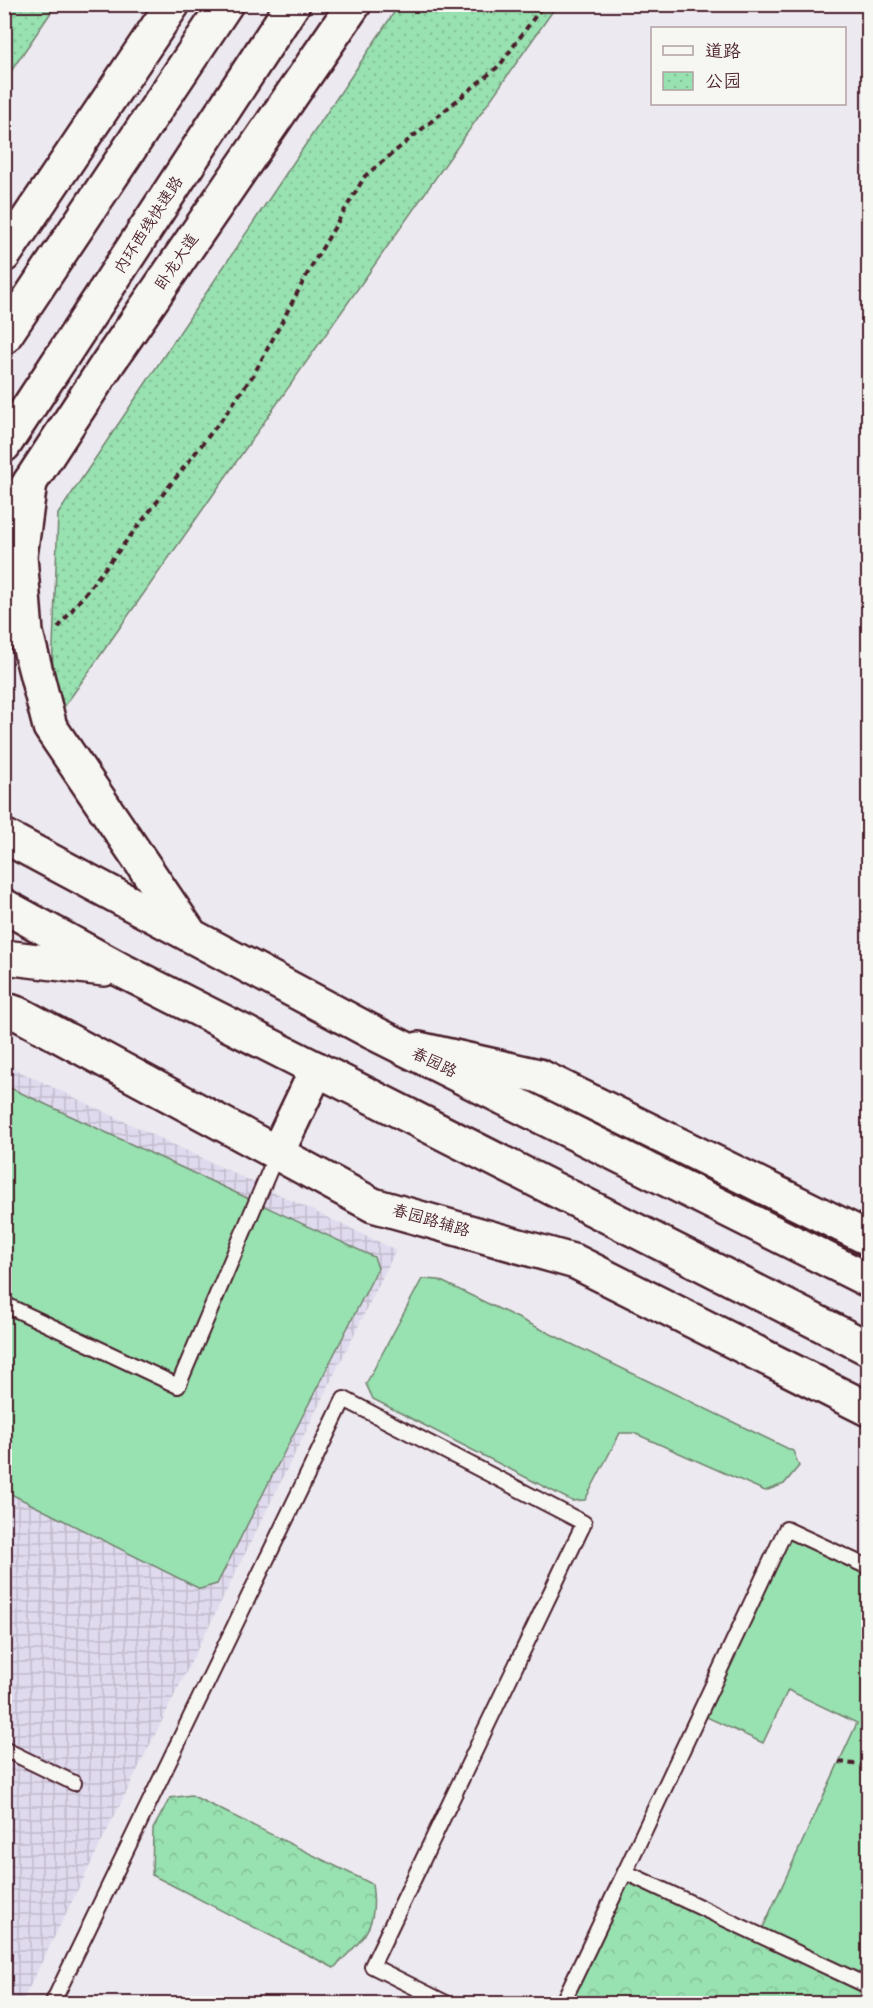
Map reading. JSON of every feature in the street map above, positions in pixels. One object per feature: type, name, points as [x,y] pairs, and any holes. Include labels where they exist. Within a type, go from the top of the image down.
[{"type":"main road","points":[[4,255],[173,4]]},
{"type":"main road","points":[[4,337],[226,4]]},
{"type":"main road","name":"内环西线快速路","points":[[4,445],[293,4]]},
{"type":"main road","name":"卧龙大道","points":[[4,522],[115,353],[354,4]]},
{"type":"main road","points":[[30,482],[20,556],[26,633],[50,727],[191,934]]},
{"type":"main road","name":"春园路","points":[[4,836],[396,1044],[868,1280]]},
{"type":"main road","points":[[4,906],[121,970],[868,1348]]},
{"type":"main road","points":[[4,957],[121,970]]},
{"type":"main road","name":"春园路辅路","points":[[4,1009],[21,1015],[373,1205],[576,1262],[868,1409]]},
{"type":"main road","points":[[396,1044],[539,1076],[868,1238]]},
{"type":"main road","points":[[277,1153],[317,1069]]},
{"type":"lane","points":[[4,1304],[178,1386],[277,1153]]},
{"type":"lane","points":[[56,2004],[53,2002],[344,1399],[584,1523],[372,1966],[448,2004]]},
{"type":"lane","points":[[562,2004],[786,1529],[868,1567]]},
{"type":"lane","points":[[4,1749],[74,1783]]},
{"type":"lane","points":[[625,1872],[868,1986]]},
{"type":"path","points":[[33,660],[222,419],[254,374],[311,267],[365,176],[500,64],[544,4]]},
{"type":"path","points":[[839,1762],[868,1766]]},
{"type":"shaded area","points":[[4,1064],[396,1250],[21,2004],[4,2003]]},
{"type":"green space","points":[[4,5],[56,5],[5,80]]},
{"type":"green space","points":[[399,5],[557,5],[50,727],[58,514]]},
{"type":"green space","points":[[4,1085],[374,1257],[378,1268],[217,1584],[200,1589],[5,1491]]},
{"type":"green space","points":[[422,1279],[439,1280],[793,1451],[799,1466],[784,1484],[765,1491],[634,1433],[620,1433],[585,1500],[572,1501],[373,1399],[366,1384]]},
{"type":"green space","points":[[786,1529],[868,1567],[868,1986],[760,1934],[857,1723],[788,1690],[763,1743],[700,1714]]},
{"type":"green space","points":[[191,1795],[372,1884],[374,1899],[371,1922],[361,1940],[334,1968],[152,1875],[153,1829],[170,1798]]},
{"type":"green space","points":[[625,1872],[868,1986],[868,2003],[562,2004]]}]
